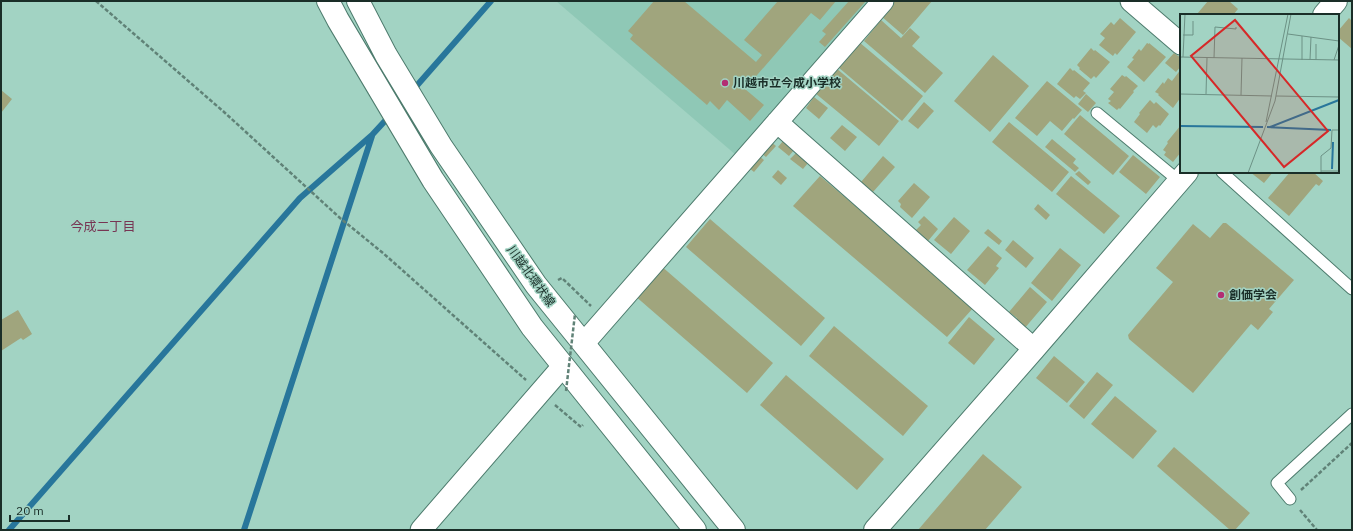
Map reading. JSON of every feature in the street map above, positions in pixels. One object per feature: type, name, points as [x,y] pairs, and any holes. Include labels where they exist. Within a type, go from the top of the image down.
[{"type":"main road","points":[[328,1],[433,180],[532,327],[695,530]]},
{"type":"main road","name":"川越北環状線","points":[[358,1],[386,55],[441,146],[536,285],[734,530]]},
{"type":"main road","points":[[1325,14],[1336,1]]},
{"type":"main road","points":[[875,530],[1183,176]]},
{"type":"street","points":[[584,343],[883,1]]},
{"type":"street","points":[[1131,1],[1180,43]]},
{"type":"street","points":[[777,122],[1034,349]]},
{"type":"street","points":[[421,530],[547,398],[563,366]]},
{"type":"lane","points":[[1097,113],[1183,176]]},
{"type":"lane","points":[[1223,173],[1352,289]]},
{"type":"lane","points":[[1290,500],[1277,483],[1352,414]]},
{"type":"path","points":[[96,1],[224,112],[351,228],[383,253],[581,427]]},
{"type":"path","points":[[562,278],[592,307]]},
{"type":"path","points":[[566,391],[575,314]]},
{"type":"path","points":[[1317,530],[1290,500],[1352,443]]},
{"type":"shaded area","name":"川越市立今成小学校","points":[[556,1],[870,1],[736,155]]},
{"type":"building","points":[[654,1],[684,1],[756,62],[762,55],[744,40],[778,1],[836,1],[820,20],[811,13],[745,89],[764,105],[750,121],[727,100],[719,110],[710,101],[707,105],[630,39],[633,35],[628,31]]},
{"type":"building","points":[[849,1],[866,1],[825,47],[819,42],[826,34],[822,31]]},
{"type":"building","points":[[894,1],[932,1],[903,35],[881,16]]},
{"type":"building","points":[[1208,1],[1229,1],[1238,9],[1234,14],[1197,14]]},
{"type":"building","points":[[1120,18],[1136,32],[1117,55],[1115,53],[1113,56],[1099,45],[1105,38],[1100,34],[1111,22],[1114,25]]},
{"type":"building","points":[[1349,18],[1352,21],[1352,49],[1339,38],[1339,30]]},
{"type":"building","points":[[881,20],[901,38],[910,28],[920,37],[912,46],[943,73],[925,93],[864,41]]},
{"type":"building","points":[[859,42],[923,96],[902,121],[838,67]]},
{"type":"building","points":[[1147,43],[1166,57],[1144,82],[1127,67],[1134,59],[1132,58],[1139,49],[1141,51]]},
{"type":"building","points":[[1091,48],[1110,62],[1096,78],[1094,76],[1091,79],[1079,69],[1080,68],[1077,65]]},
{"type":"building","points":[[1174,53],[1180,57],[1180,67],[1176,72],[1165,63]]},
{"type":"building","points":[[993,55],[1029,86],[990,132],[954,101]]},
{"type":"building","points":[[836,68],[899,121],[879,146],[815,93]]},
{"type":"building","points":[[1070,68],[1090,83],[1083,91],[1086,93],[1080,99],[1076,96],[1074,98],[1057,84]]},
{"type":"building","points":[[1180,70],[1180,98],[1173,108],[1155,92],[1168,78],[1172,81]]},
{"type":"building","points":[[1122,75],[1125,77],[1126,76],[1138,86],[1120,109],[1119,108],[1117,110],[1108,103],[1111,101],[1108,99],[1114,92],[1110,89]]},
{"type":"building","points":[[1047,81],[1082,110],[1062,131],[1050,121],[1037,136],[1015,118]]},
{"type":"building","points":[[1,90],[12,99],[1,113]]},
{"type":"building","points":[[1086,94],[1096,103],[1088,112],[1078,104]]},
{"type":"building","points":[[814,97],[828,108],[819,119],[806,108]]},
{"type":"building","points":[[1150,100],[1154,104],[1156,102],[1169,114],[1160,126],[1159,125],[1156,128],[1153,125],[1147,133],[1134,122],[1140,114],[1139,113]]},
{"type":"building","points":[[924,102],[934,111],[918,129],[908,121]]},
{"type":"building","points":[[1080,115],[1129,156],[1113,175],[1064,134]]},
{"type":"building","points":[[1009,122],[1069,172],[1052,192],[992,142]]},
{"type":"building","points":[[842,125],[857,137],[845,151],[830,138]]},
{"type":"building","points":[[1180,126],[1180,153],[1173,162],[1164,155],[1166,152],[1163,150],[1168,143],[1167,142]]},
{"type":"building","points":[[1052,139],[1076,159],[1073,163],[1079,168],[1075,172],[1045,147]]},
{"type":"building","points":[[783,141],[794,150],[789,156],[778,147]]},
{"type":"building","points":[[771,142],[776,146],[766,157],[761,153]]},
{"type":"building","points":[[796,153],[808,163],[803,169],[790,159]]},
{"type":"building","points":[[1133,155],[1160,177],[1146,194],[1119,172]]},
{"type":"building","points":[[759,156],[764,160],[754,172],[749,168]]},
{"type":"building","points":[[883,156],[895,167],[873,192],[861,182]]},
{"type":"building","points":[[778,170],[787,178],[781,185],[772,177]]},
{"type":"building","points":[[1079,171],[1091,182],[1088,185],[1075,174]]},
{"type":"building","points":[[1251,173],[1272,173],[1264,183]]},
{"type":"building","points":[[1289,173],[1314,173],[1323,181],[1319,186],[1316,184],[1289,216],[1268,198]]},
{"type":"building","points":[[820,176],[974,307],[947,337],[793,206]]},
{"type":"building","points":[[1071,176],[1120,216],[1104,234],[1056,194]]},
{"type":"building","points":[[914,183],[930,197],[912,218],[900,207],[901,204],[898,201]]},
{"type":"building","points":[[1038,204],[1050,215],[1046,220],[1034,209]]},
{"type":"building","points":[[924,216],[938,229],[928,241],[916,230],[921,225],[918,222]]},
{"type":"building","points":[[954,217],[970,231],[951,254],[934,240]]},
{"type":"building","points":[[710,219],[825,318],[801,346],[686,247]]},
{"type":"building","name":"創価学会","points":[[1223,223],[1226,223],[1294,280],[1269,309],[1273,312],[1258,330],[1251,324],[1193,393],[1129,339],[1128,335],[1173,282],[1156,268],[1193,224],[1210,238]]},
{"type":"building","points":[[988,229],[1002,241],[999,245],[984,233]]},
{"type":"building","points":[[1013,240],[1034,258],[1026,268],[1005,250]]},
{"type":"building","points":[[988,246],[1002,258],[996,266],[999,268],[985,285],[967,270]]},
{"type":"building","points":[[1060,248],[1081,265],[1052,301],[1031,283]]},
{"type":"building","points":[[660,265],[773,363],[747,393],[634,295]]},
{"type":"building","points":[[1030,287],[1047,302],[1024,329],[1015,321],[1017,318],[1009,312]]},
{"type":"building","points":[[18,310],[32,334],[23,340],[21,338],[1,351],[1,320]]},
{"type":"building","points":[[969,317],[995,339],[974,365],[948,343]]},
{"type":"building","points":[[834,326],[928,406],[903,436],[809,356]]},
{"type":"building","points":[[1054,356],[1085,382],[1067,403],[1036,378]]},
{"type":"building","points":[[1097,372],[1113,385],[1084,419],[1069,406]]},
{"type":"building","points":[[786,375],[884,459],[857,490],[760,405]]},
{"type":"building","points":[[1115,396],[1157,431],[1133,459],[1091,424]]},
{"type":"building","points":[[1174,447],[1250,513],[1235,530],[1230,530],[1157,466]]},
{"type":"building","points":[[983,454],[1022,487],[985,530],[918,530]]},
{"type":"waterway","points":[[413,90],[491,1]]},
{"type":"waterway","points":[[9,530],[300,198],[372,135],[407,97]]},
{"type":"waterway","points":[[244,530],[372,136]]},
{"type":"place","name":"川越市立今成小学校","points":[[725,83]]},
{"type":"place","name":"創価学会","points":[[1221,295]]},
{"type":"district","name":"今成二丁目","points":[[103,226]]}]
